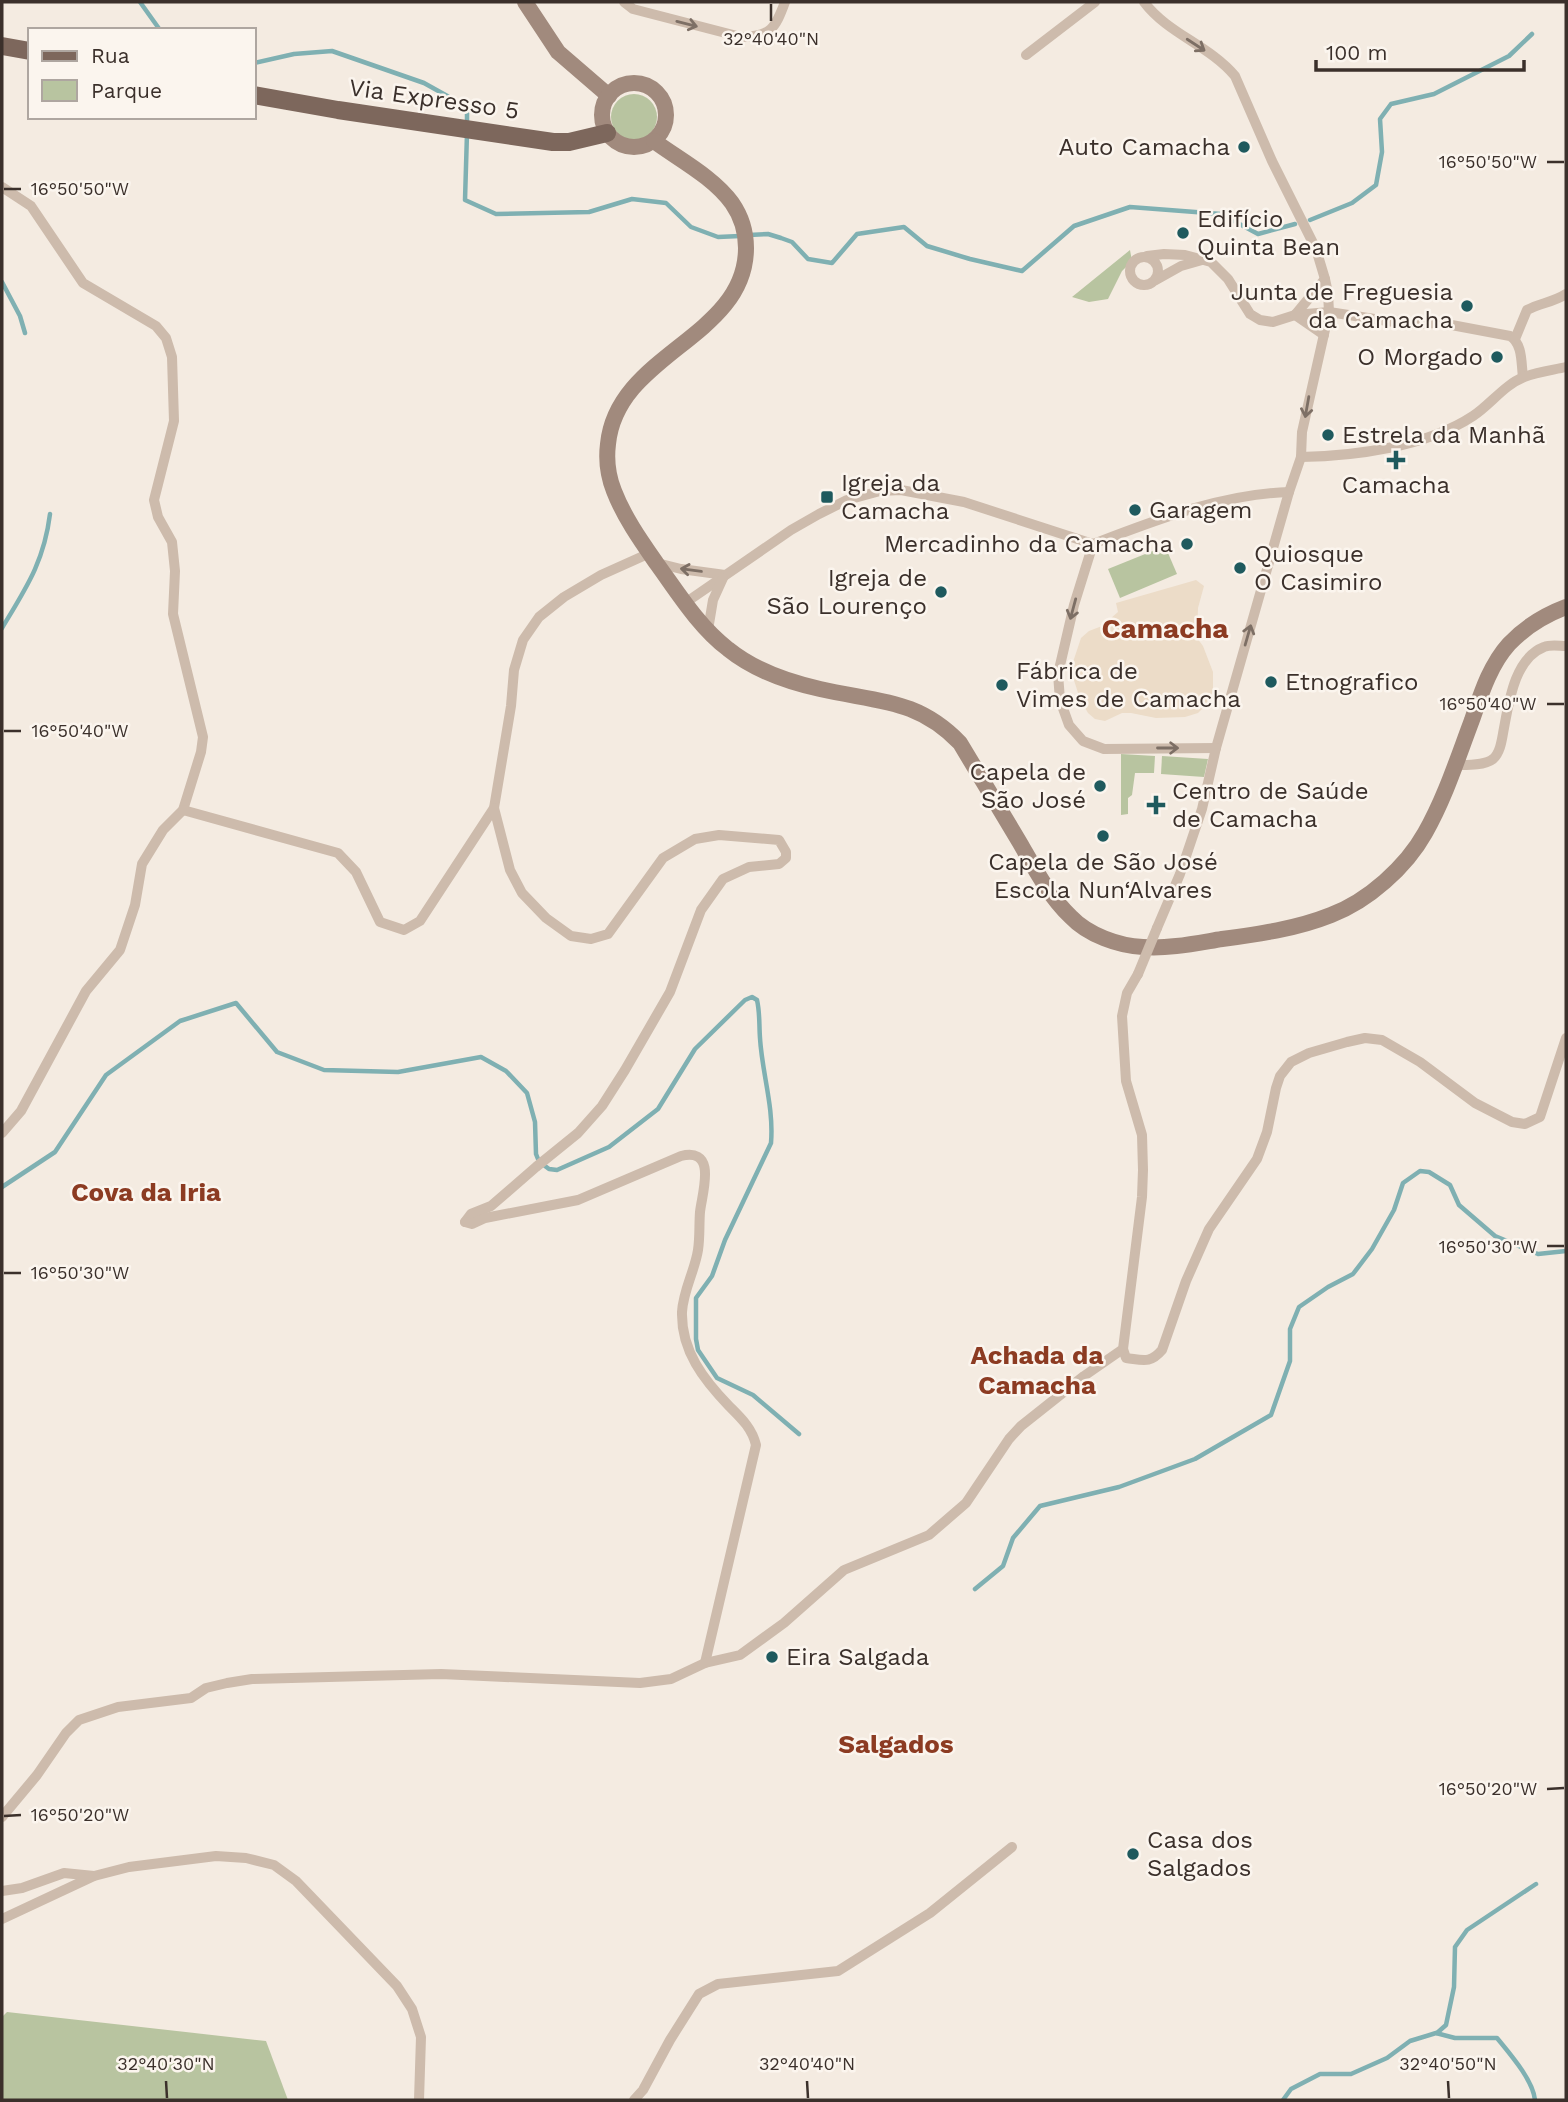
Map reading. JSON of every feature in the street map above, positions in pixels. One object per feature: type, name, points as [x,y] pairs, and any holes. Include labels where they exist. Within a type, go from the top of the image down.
[{"type":"main road","points":[[525,2],[558,52],[609,96]]},
{"type":"main road","points":[[2,46],[28,51]]},
{"type":"main road","points":[[625,85],[645,85],[653,89],[664,105],[666,115],[660,134],[654,141],[631,147],[616,142],[607,133],[603,112],[609,96],[625,85]]},
{"type":"main road","name":"Via Expresso 5","points":[[256,95],[553,142],[569,142],[607,133]]},
{"type":"main road","points":[[654,141],[716,185],[732,203],[742,222],[746,242],[745,267],[741,279],[722,310],[634,385],[624,399],[612,426],[607,457],[612,488],[621,508],[685,603],[729,650],[786,680],[902,705],[942,725],[960,743],[1048,891],[1070,917],[1098,935],[1144,948],[1193,944],[1271,932],[1333,915],[1371,892],[1408,856],[1425,833],[1455,765],[1484,686],[1497,661],[1509,644],[1524,630],[1547,615],[1566,607]]},
{"type":"street","points":[[624,2],[633,9],[741,37],[759,37],[776,25],[785,2]]},
{"type":"street","points":[[1026,55],[1095,2]]},
{"type":"street","points":[[1144,2],[1155,16],[1216,57],[1235,76],[1315,249],[1325,279],[1329,312],[1302,432],[1301,457],[1216,748],[1198,822],[1180,874],[1138,974],[1127,993],[1122,1016],[1126,1081],[1142,1135],[1143,1170],[1123,1349],[1126,1358],[1155,1358],[1162,1349],[1186,1281],[1209,1229],[1257,1160],[1268,1132],[1280,1076],[1291,1062],[1347,1042],[1365,1038],[1382,1040],[1420,1062],[1475,1103],[1512,1122],[1525,1124],[1540,1117],[1566,1038]]},
{"type":"street","points":[[2,187],[31,206],[83,283],[156,326],[166,338],[172,357],[174,421],[154,500],[158,517],[172,542],[175,571],[173,614],[203,737],[183,810],[163,830],[142,864],[135,905],[120,950],[86,991],[21,1111],[2,1133]]},
{"type":"street","points":[[1204,260],[1181,266],[1150,284],[1142,285],[1135,282],[1131,276],[1133,261],[1140,257],[1174,255],[1204,260],[1211,262],[1228,279],[1250,314],[1260,320],[1273,322],[1295,315],[1329,312],[1407,324],[1440,323],[1510,336],[1519,346],[1523,377]]},
{"type":"street","points":[[1147,256],[1154,259],[1158,265],[1156,280]]},
{"type":"street","points":[[1295,315],[1325,279]]},
{"type":"street","points":[[1515,339],[1527,310],[1540,303],[1555,301],[1566,294]]},
{"type":"street","points":[[1295,315],[1324,335]]},
{"type":"street","points":[[1301,457],[1389,447],[1427,438],[1473,416],[1523,377],[1566,367]]},
{"type":"street","points":[[685,603],[819,514],[847,499],[880,491],[901,490],[951,498],[1093,544],[1196,507],[1265,492],[1289,492]]},
{"type":"street","points":[[1093,544],[1074,605],[1058,674],[1060,700],[1069,725],[1083,741],[1104,749],[1216,748]]},
{"type":"street","points":[[183,810],[338,853],[356,872],[380,922],[404,930],[420,921],[494,808],[514,670],[523,640],[539,617],[564,597],[601,575],[653,558],[681,569],[725,575]]},
{"type":"street","points":[[708,630],[716,589],[725,575]]},
{"type":"street","points":[[1455,765],[1484,763],[1494,758],[1502,740],[1515,683],[1523,666],[1534,652],[1547,646],[1566,646]]},
{"type":"street","points":[[494,808],[510,870],[522,893],[546,918],[571,936],[581,938],[591,939],[608,934],[663,858],[695,839],[719,835],[779,840],[786,852],[786,858],[779,864],[749,867],[723,879],[701,910],[670,992],[602,1106],[578,1133],[491,1206],[471,1214],[465,1222],[472,1224],[485,1218],[578,1200],[681,1156],[695,1155],[703,1161],[706,1171],[698,1250],[682,1313],[686,1346],[705,1380],[746,1423],[756,1445],[705,1662]]},
{"type":"street","points":[[2,1817],[79,1720],[118,1707],[191,1698],[206,1688],[252,1679],[440,1674],[640,1683],[670,1679],[705,1662],[740,1654],[784,1623],[844,1570],[929,1535],[966,1503],[1009,1439],[1021,1426],[1123,1349]]},
{"type":"street","points":[[634,2100],[643,2090],[699,1994],[718,1984],[838,1971],[930,1913],[1012,1847]]},
{"type":"street","points":[[2,1919],[94,1876],[129,1867],[216,1856],[246,1858],[274,1866],[296,1881],[397,1986],[412,2009],[421,2037],[419,2100]]},
{"type":"street","points":[[2,1891],[22,1888],[64,1873],[94,1876]]},
{"type":"green space","points":[[634,94],[651,100],[657,117],[651,134],[634,140],[617,134],[611,117],[617,100]]},
{"type":"green space","points":[[1130,250],[1132,261],[1122,271],[1108,299],[1089,302],[1072,297]]},
{"type":"green space","points":[[1165,546],[1177,574],[1120,598],[1108,569]]},
{"type":"green space","points":[[1121,754],[1155,756],[1154,773],[1135,773],[1132,795],[1128,798],[1128,814],[1121,815]]},
{"type":"green space","points":[[1162,756],[1208,759],[1204,777],[1161,774]]},
{"type":"green space","points":[[7,2012],[266,2041],[288,2100],[2,2100],[2,2017]]},
{"type":"shaded area","points":[[1196,580],[1204,586],[1198,608],[1197,638],[1213,672],[1213,691],[1206,705],[1198,713],[1185,717],[1156,718],[1122,713],[1105,721],[1095,719],[1088,713],[1072,674],[1069,674],[1081,638],[1089,631],[1102,626],[1118,612],[1116,603]]},
{"type":"waterway","points":[[140,2],[159,28]]},
{"type":"waterway","points":[[1310,220],[1352,203],[1376,185],[1382,152],[1380,119],[1391,104],[1434,94],[1509,56],[1532,34]]},
{"type":"waterway","points":[[256,63],[294,54],[332,51],[424,83],[467,107],[467,125]]},
{"type":"waterway","points":[[467,133],[465,200],[496,214],[589,212],[632,199],[666,203],[691,227],[718,237],[740,236]]},
{"type":"waterway","points":[[749,235],[768,234],[781,238],[792,242],[808,259],[832,263],[857,234],[904,227],[927,246],[1022,271],[1074,226],[1130,207],[1221,214],[1258,234],[1295,224]]},
{"type":"waterway","points":[[2,282],[20,316],[25,333]]},
{"type":"waterway","points":[[2,628],[39,561],[50,514]]},
{"type":"waterway","points":[[545,1166],[557,1170],[609,1147],[658,1109],[695,1049],[745,1000],[752,997],[757,1000],[761,1051],[771,1116],[771,1143],[725,1240],[712,1276],[696,1298],[696,1339],[698,1350],[717,1378],[753,1395],[799,1434]]},
{"type":"waterway","points":[[2,1187],[55,1152],[106,1075],[180,1021],[236,1003],[277,1052],[324,1070],[398,1072],[481,1057],[506,1071],[527,1093],[535,1122],[538,1159]]},
{"type":"waterway","points":[[975,1589],[1003,1566],[1013,1538],[1040,1506],[1119,1487],[1195,1459],[1271,1415],[1290,1361],[1290,1329],[1299,1307],[1353,1274],[1372,1249],[1394,1210],[1403,1183],[1420,1171],[1429,1172],[1450,1185],[1459,1205],[1495,1236],[1538,1254],[1566,1251]]},
{"type":"waterway","points":[[1437,2033],[1446,2025],[1454,1987],[1455,1947],[1467,1930],[1536,1884]]},
{"type":"waterway","points":[[1283,2100],[1291,2089],[1320,2074],[1351,2074],[1387,2058],[1410,2041],[1436,2033],[1455,2038],[1497,2038],[1526,2076],[1535,2100]]},
{"type":"place","name":"Auto Camacha","points":[[1244,147]]},
{"type":"place","name":"Edifício Quinta Bean","points":[[1183,233]]},
{"type":"place","name":"Junta de Freguesia da Camacha","points":[[1467,306]]},
{"type":"place","name":"O Morgado","points":[[1497,357]]},
{"type":"place","name":"Estrela da Manhã","points":[[1328,435]]},
{"type":"place","name":"Camacha","points":[[1396,460]]},
{"type":"place","name":"Igreja da Camacha","points":[[827,497]]},
{"type":"place","name":"Garagem","points":[[1135,510]]},
{"type":"place","name":"Mercadinho da Camacha","points":[[1187,544]]},
{"type":"place","name":"Quiosque O Casimiro","points":[[1240,568]]},
{"type":"place","name":"Igreja de São Lourenço","points":[[941,592]]},
{"type":"place","name":"Etnografico","points":[[1271,682]]},
{"type":"place","name":"Fábrica de Vimes de Camacha","points":[[1002,685]]},
{"type":"place","name":"Capela de São José","points":[[1100,786]]},
{"type":"place","name":"Centro de Saúde de Camacha","points":[[1156,805]]},
{"type":"place","name":"Capela de São José Escola Nun‘Alvares","points":[[1103,836]]},
{"type":"place","name":"Eira Salgada","points":[[772,1657]]},
{"type":"place","name":"Casa dos Salgados","points":[[1133,1854]]},
{"type":"district","name":"Camacha","points":[[1165,628]]},
{"type":"district","name":"Cova da Iria","points":[[146,1192]]},
{"type":"district","name":"Achada da Camacha","points":[[1037,1370]]},
{"type":"district","name":"Salgados","points":[[896,1744]]}]
